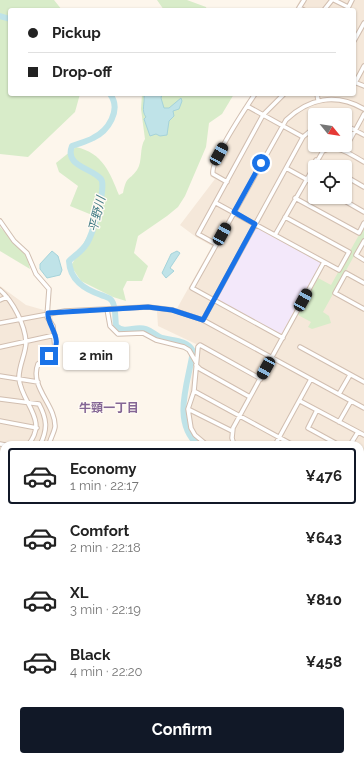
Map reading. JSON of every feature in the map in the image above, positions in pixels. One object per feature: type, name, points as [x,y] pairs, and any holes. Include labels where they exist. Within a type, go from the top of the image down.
[{"type":"street","points":[[326,8],[333,0],[345,8]]},
{"type":"street","points":[[356,37],[364,23]]},
{"type":"street","points":[[356,81],[364,66]]},
{"type":"street","points":[[227,182],[213,174],[213,171],[219,154],[254,96]]},
{"type":"street","points":[[216,244],[198,234],[263,115],[282,96]]},
{"type":"street","points":[[317,96],[318,100]]},
{"type":"street","points":[[283,338],[192,288],[282,126],[298,108],[318,100],[334,100],[349,102],[364,109]]},
{"type":"street","points":[[247,106],[303,137]]},
{"type":"street","points":[[352,136],[364,114]]},
{"type":"street","points":[[352,128],[364,135]]},
{"type":"street","points":[[203,320],[303,137],[308,133]]},
{"type":"street","points":[[316,160],[322,152]]},
{"type":"street","points":[[346,152],[364,162]]},
{"type":"street","points":[[286,168],[306,179]]},
{"type":"street","points":[[275,235],[308,175]]},
{"type":"street","points":[[352,180],[364,187]]},
{"type":"street","points":[[295,198],[359,233],[364,224]]},
{"type":"street","points":[[216,202],[339,270],[348,252],[285,216]]},
{"type":"street","points":[[350,204],[364,212]]},
{"type":"street","points":[[0,221],[14,241],[27,253],[36,274],[48,286],[50,295],[47,316],[55,335],[56,344],[54,352],[38,364],[36,377],[53,416],[55,427],[50,441]]},
{"type":"street","points":[[364,241],[356,255],[364,260]]},
{"type":"street","points":[[233,441],[232,431],[240,415],[324,262]]},
{"type":"street","points":[[364,283],[346,273],[335,293],[364,309]]},
{"type":"street","points":[[0,290],[7,297],[20,320],[26,342],[19,379],[36,420],[37,428],[30,441]]},
{"type":"street","points":[[0,300],[7,297]]},
{"type":"street","points":[[0,323],[48,313],[148,307],[172,310],[203,320],[364,408]]},
{"type":"street","points":[[107,309],[110,326],[118,334],[143,333],[156,340],[184,347],[189,350],[200,369],[250,397]]},
{"type":"street","points":[[0,348],[55,335]]},
{"type":"street","points":[[202,441],[195,435],[188,409],[194,391],[198,348],[200,346],[260,379]]},
{"type":"street","points":[[300,347],[364,382]]},
{"type":"street","points":[[339,394],[350,375]]},
{"type":"street","points":[[0,376],[38,382]]},
{"type":"street","points":[[278,441],[312,379]]},
{"type":"street","points":[[194,391],[286,441]]},
{"type":"street","points":[[0,399],[38,404],[46,416],[44,435],[42,441]]},
{"type":"street","points":[[300,401],[364,435]]},
{"type":"street","points":[[339,422],[350,401]]},
{"type":"street","points":[[188,409],[232,431]]},
{"type":"street","points":[[317,410],[308,428],[332,441]]},
{"type":"street","points":[[0,421],[37,428]]},
{"type":"street","points":[[352,441],[358,432]]},
{"type":"shaded area","points":[[300,0],[364,0],[364,441],[198,441],[194,438],[186,417],[196,344],[158,326],[157,311],[175,312],[212,246],[196,237],[180,225],[215,179],[210,176],[213,159],[252,96],[356,96],[356,8],[296,8]]},
{"type":"shaded area","points":[[255,227],[321,263],[282,333],[279,334],[216,300]]},
{"type":"shaded area","points":[[0,286],[26,305],[51,312],[58,339],[55,353],[41,364],[38,378],[55,416],[57,428],[53,441],[0,441]]},
{"type":"green space","points":[[0,0],[54,0],[60,8],[8,8],[8,96],[79,96],[75,112],[28,157],[0,154]]},
{"type":"green space","points":[[157,0],[187,0],[206,8],[163,8]]},
{"type":"green space","points":[[142,96],[149,96],[146,119],[172,107],[165,110],[161,105],[159,96],[233,96],[222,114],[209,123],[206,147],[185,196],[178,207],[138,236],[134,253],[148,266],[142,281],[127,281],[123,289],[126,301],[113,297],[81,281],[71,266],[91,230],[92,215],[70,206],[78,186],[59,172],[56,163],[76,147],[85,150],[99,159],[109,172],[119,195],[123,193],[127,181],[137,170],[141,159],[142,146],[145,139],[141,109]]},
{"type":"green space","points":[[364,226],[364,238],[323,312],[329,316],[331,323],[312,329],[308,327],[311,322],[298,315],[318,278],[331,285]]},
{"type":"green space","points":[[0,227],[27,256],[30,269],[0,251]]},
{"type":"water","points":[[144,96],[162,96],[164,108],[169,108],[181,98],[182,101],[179,109],[173,111],[174,116],[169,121],[167,135],[160,136],[156,134],[150,136],[144,119],[146,117],[143,110]]},
{"type":"water","points":[[52,251],[58,256],[62,270],[60,275],[47,278],[40,269],[40,264]]},
{"type":"water","points":[[177,251],[180,253],[170,268],[174,271],[166,278],[162,273],[171,254]]},
{"type":"waterway","name":"平野川","points":[[0,16],[8,18]]},
{"type":"waterway","name":"平野川","points":[[111,96],[115,107],[112,119],[108,125],[99,135],[88,141],[72,146],[72,158],[80,166],[97,175],[101,179],[102,191],[98,212],[91,234],[83,248],[69,261],[70,268],[75,279],[84,287],[111,300],[114,306],[116,326],[120,329],[146,329],[162,338],[183,343],[190,347],[193,351],[183,413],[185,424],[195,441]]},
{"type":"district","name":"牛頸一丁目","points":[[109,408]]},
{"type":"route","points":[[49,356],[54,352],[56,344],[53,326],[47,316],[48,313],[148,307],[172,310],[203,320],[255,224],[234,212],[261,163]]}]
